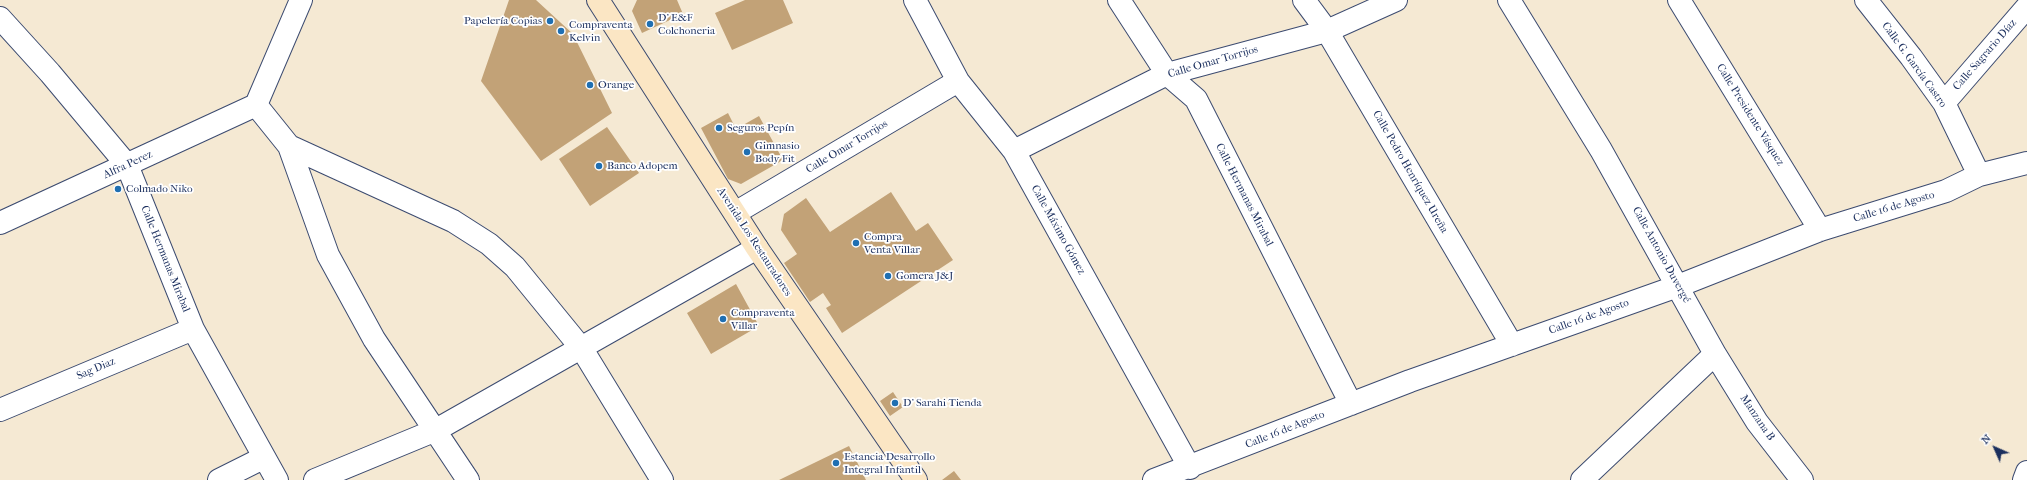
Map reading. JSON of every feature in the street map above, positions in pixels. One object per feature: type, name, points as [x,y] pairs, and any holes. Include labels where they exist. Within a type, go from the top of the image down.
[{"type":"street","points":[[301,0],[256,105],[289,146],[328,255],[374,339],[468,480]]},
{"type":"street","name":"Avenida Los Restauradores","points":[[598,0],[757,248],[914,479]]},
{"type":"street","name":"Calle Máximo Gómez","points":[[915,0],[958,81],[1014,151],[1190,468]]},
{"type":"street","name":"Calle Hermanas Mirabal","points":[[1119,0],[1167,74],[1196,99],[1350,404]]},
{"type":"street","name":"Calle Pedro Henríquez Ureña","points":[[1304,0],[1328,31],[1512,345]]},
{"type":"street","name":"Calle Omar Torrijos","points":[[1014,151],[1167,74],[1328,31],[1396,0]]},
{"type":"street","name":"Calle Antonio Duvergé","points":[[1509,0],[1600,150],[1716,354]]},
{"type":"street","name":"Calle Presidente Vásquez","points":[[1679,0],[1820,230]]},
{"type":"street","name":"Calle G. García Castro","points":[[1866,0],[1911,57],[1944,103],[1979,175]]},
{"type":"street","name":"Calle Sagrario Díaz","points":[[1944,103],[2027,7]]},
{"type":"street","name":"Calle Hermanas Mirabal","points":[[0,18],[50,73],[127,165],[192,328],[263,458],[277,480]]},
{"type":"street","name":"Calle Omar Torrijos","points":[[735,213],[958,81]]},
{"type":"street","name":"Alfra Perez","points":[[0,223],[256,105]]},
{"type":"street","points":[[289,146],[454,221],[489,244],[515,267],[582,349],[662,480]]},
{"type":"street","name":"Calle 16 de Agosto","points":[[1154,480],[1190,468],[1350,404],[1678,286],[1820,230],[1946,191],[1979,175],[2027,163]]},
{"type":"street","points":[[315,480],[436,430],[582,349],[757,248]]},
{"type":"street","name":"Sag Diaz","points":[[0,410],[192,328]]},
{"type":"street","points":[[1590,477],[1716,354]]},
{"type":"street","name":"Manzana B","points":[[1716,354],[1757,422],[1802,480]]},
{"type":"street","points":[[219,480],[263,458]]},
{"type":"street","points":[[2024,480],[2027,472]]},
{"type":"building","points":[[509,0],[536,0],[573,34],[612,113],[541,161],[481,81]]},
{"type":"building","name":"D' E&F Colchoneria","points":[[637,0],[677,0],[683,14],[642,33],[632,11]]},
{"type":"building","points":[[745,0],[783,0],[793,23],[732,50],[715,13]]},
{"type":"building","name":"Gimnasio Body Fit","points":[[728,113],[736,129],[759,116],[783,160],[741,184],[728,179],[701,128]]},
{"type":"building","name":"Banco Adopem","points":[[607,127],[639,173],[590,206],[559,159]]},
{"type":"building","points":[[891,192],[916,231],[928,223],[953,260],[842,333],[826,308],[831,305],[823,293],[810,302],[784,263],[797,254],[781,230],[784,214],[806,198],[830,232]]},
{"type":"building","name":"Compraventa Villar","points":[[736,284],[759,326],[711,354],[687,313]]},
{"type":"building","points":[[893,392],[903,407],[890,416],[880,401]]},
{"type":"building","name":"Estancia Desarrollo Integral Infantil","points":[[849,446],[866,480],[779,480]]},
{"type":"building","points":[[954,471],[961,480],[942,480]]},
{"type":"place","name":"Papelería Copias","points":[[550,21]]},
{"type":"place","name":"D' E&F Colchoneria","points":[[650,24]]},
{"type":"place","name":"Compraventa Kelvin","points":[[561,31]]},
{"type":"place","name":"Orange","points":[[590,85]]},
{"type":"place","name":"Seguros Pepín","points":[[719,128]]},
{"type":"place","name":"Gimnasio Body Fit","points":[[747,152]]},
{"type":"place","name":"Banco Adopem","points":[[599,166]]},
{"type":"place","name":"Colmado Niko","points":[[118,189]]},
{"type":"place","name":"Compra Venta Villar","points":[[856,243]]},
{"type":"place","name":"Gomera J&J","points":[[888,276]]},
{"type":"place","name":"Compraventa Villar","points":[[723,319]]},
{"type":"place","name":"D' Sarahi Tienda","points":[[895,403]]},
{"type":"place","name":"Estancia Desarrollo Integral Infantil","points":[[836,463]]}]
